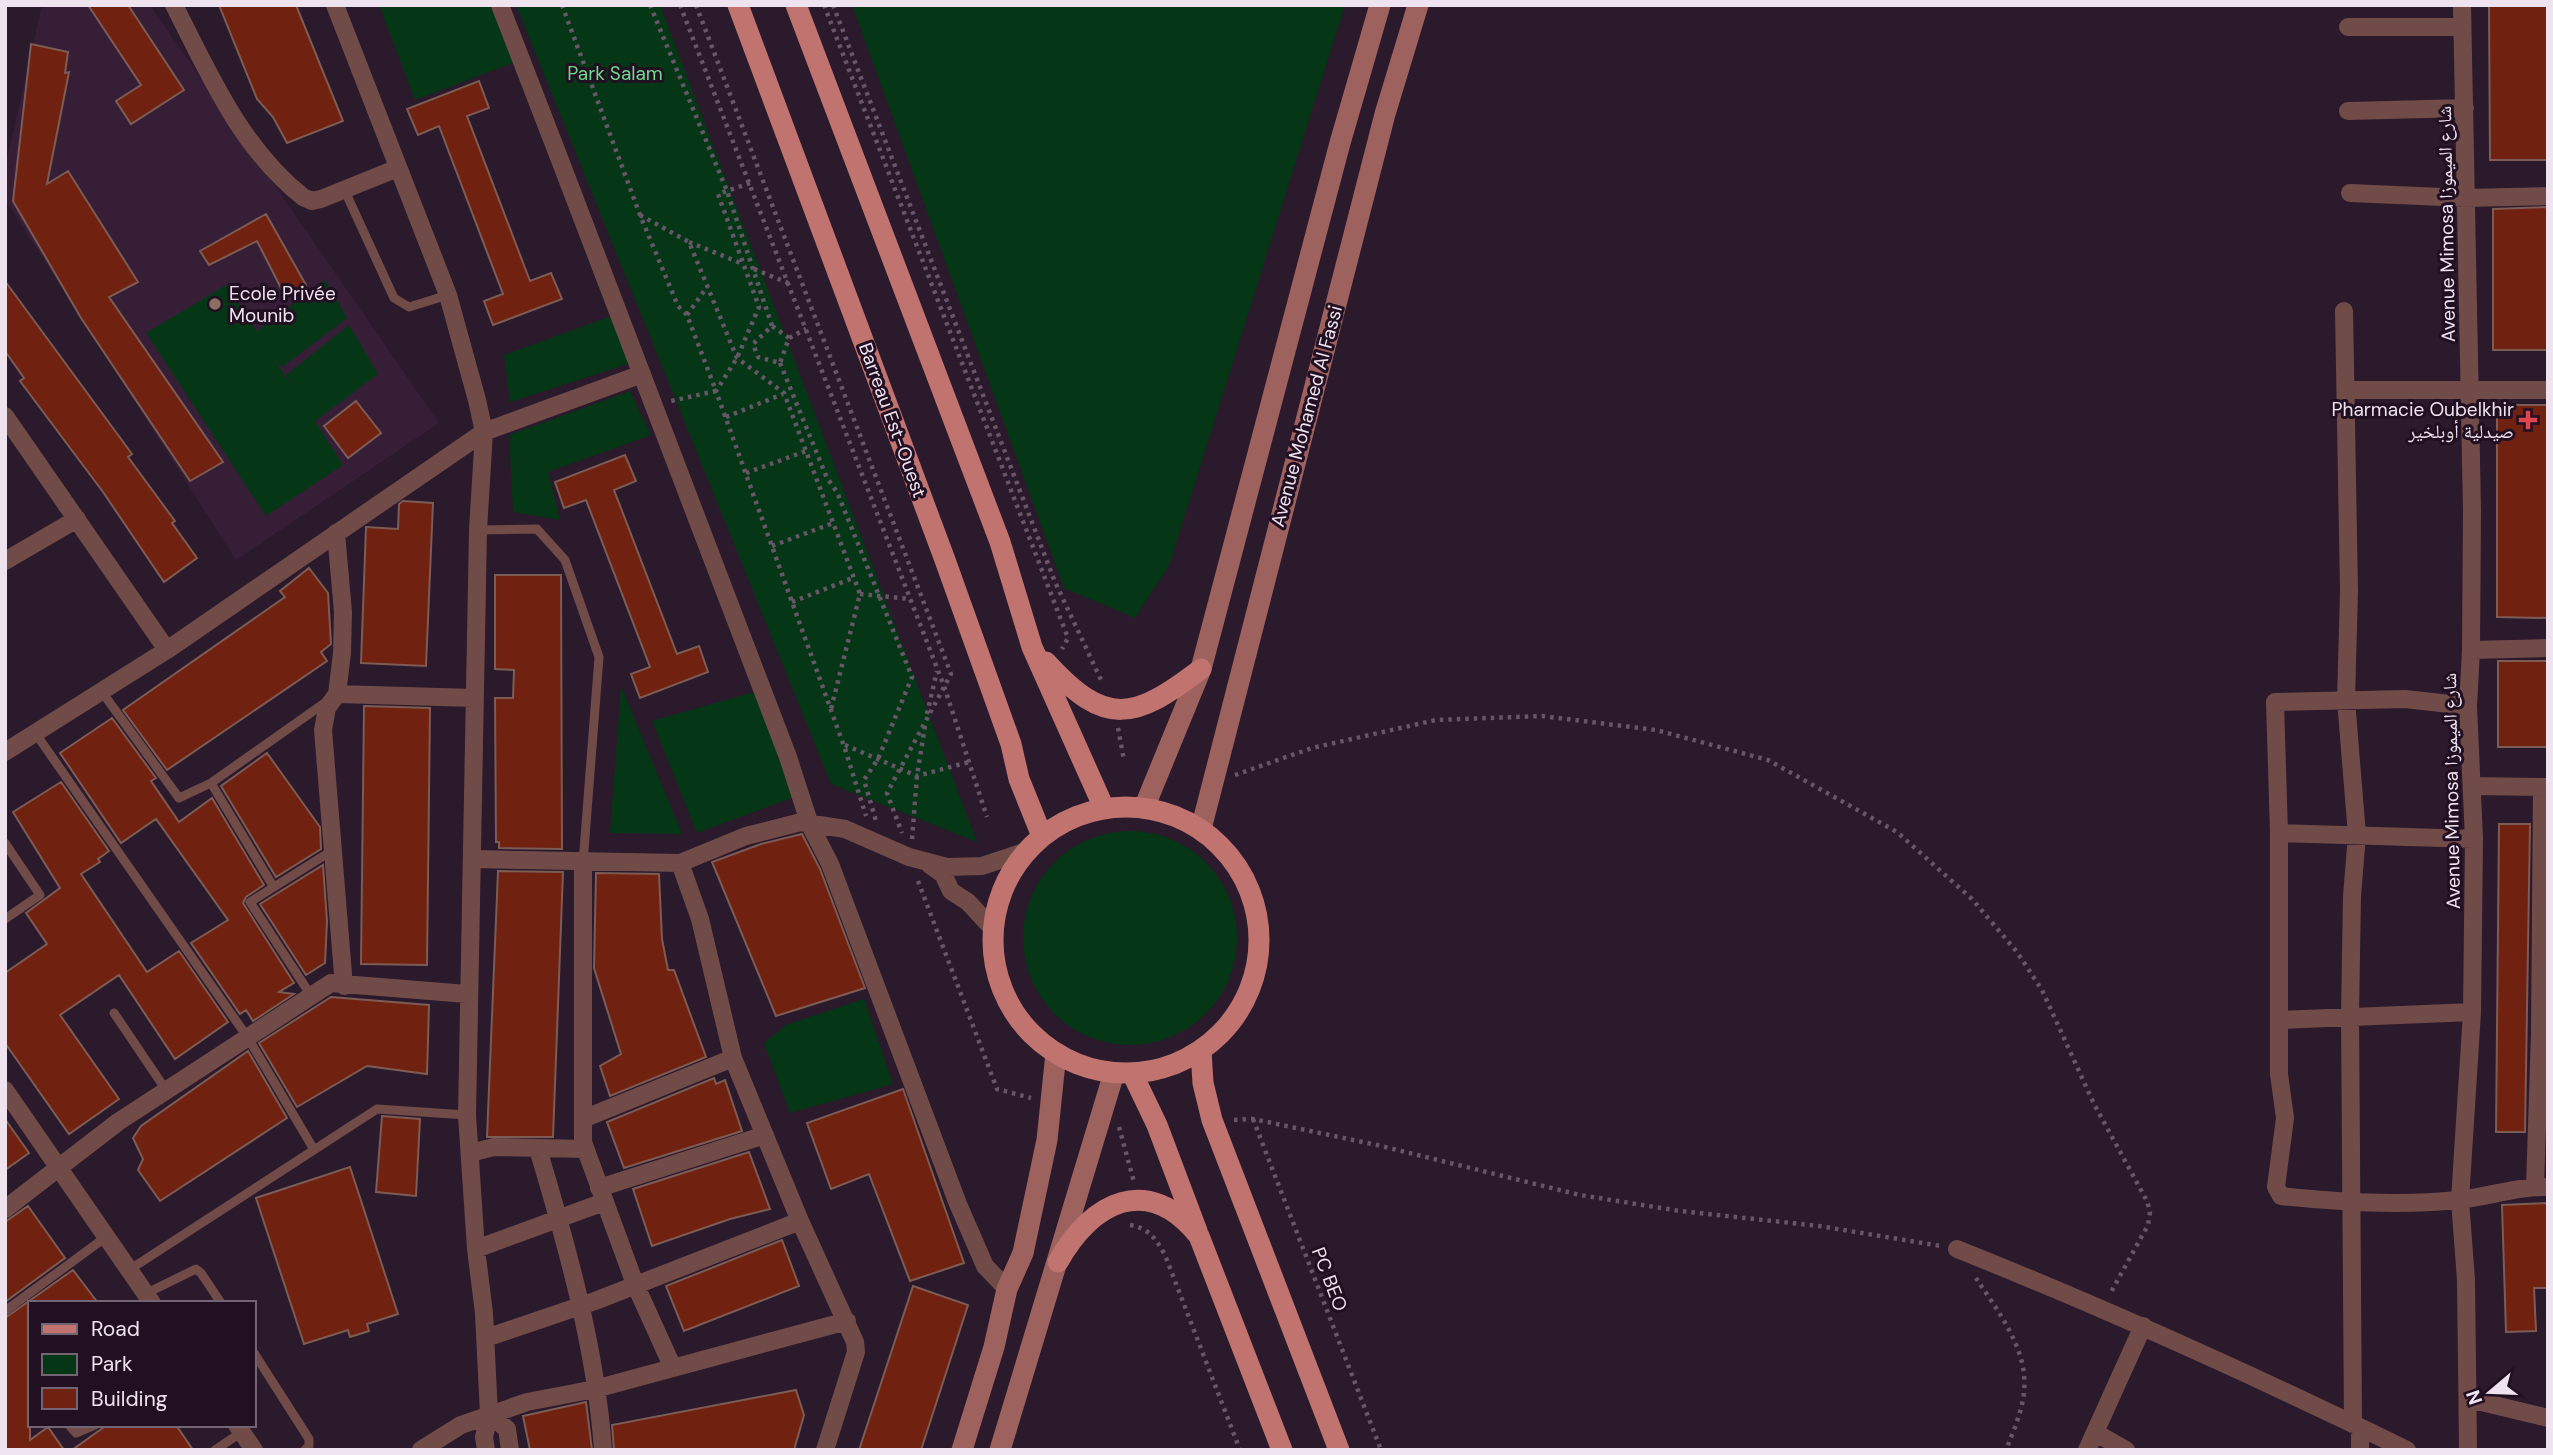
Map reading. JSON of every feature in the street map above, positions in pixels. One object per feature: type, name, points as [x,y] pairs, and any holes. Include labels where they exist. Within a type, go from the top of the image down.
[{"type":"main road","name":"Barreau Est-Ouest","points":[[738,5],[1012,744],[1034,843]]},
{"type":"main road","points":[[796,5],[1000,542],[1032,647],[1104,808]]},
{"type":"main road","points":[[1032,647],[1080,695],[1115,710],[1151,704],[1200,669]]},
{"type":"main road","points":[[1104,808],[1144,808],[1175,816],[1201,829],[1221,846],[1247,885],[1255,907],[1259,953],[1250,987],[1234,1018],[1201,1051],[1179,1063],[1124,1074],[1074,1063],[1039,1041],[1012,1009],[997,971],[993,929],[1004,887],[1034,843],[1061,823],[1104,808]]},
{"type":"main road","points":[[1201,1051],[1203,1083],[1212,1120],[1339,1450]]},
{"type":"main road","points":[[1124,1074],[1157,1125],[1282,1450]]},
{"type":"main road","points":[[1058,1262],[1076,1231],[1093,1216],[1116,1204],[1139,1200],[1166,1208],[1199,1236]]},
{"type":"street","points":[[174,5],[210,77],[260,155],[303,197],[312,201],[398,168]]},
{"type":"street","points":[[335,5],[448,295],[484,432],[478,530],[474,859],[467,994],[467,1115],[476,1250],[486,1338],[489,1414],[484,1437],[486,1450]]},
{"type":"street","points":[[500,5],[788,757],[810,825],[830,864],[957,1204],[985,1266],[1007,1289]]},
{"type":"street","name":"Avenue Mohamed Al Fassi","points":[[1144,808],[1200,669],[1340,143],[1380,5]]},
{"type":"street","name":"Avenue Mohamed Al Fassi","points":[[1201,829],[1385,114],[1418,5]]},
{"type":"street","name":"Avenue Mimosa شارع الميموزا","points":[[2462,5],[2471,390],[2471,650],[2468,706],[2474,838],[2472,1012],[2460,1200],[2466,1280],[2468,1450]]},
{"type":"street","points":[[2348,27],[2462,27]]},
{"type":"street","points":[[2348,111],[2465,108]]},
{"type":"street","points":[[2350,193],[2466,198],[2548,196]]},
{"type":"street","points":[[2344,311],[2349,591],[2346,700],[2357,835],[2352,896],[2350,1015],[2353,1082],[2349,1203],[2353,1248],[2356,1426],[2360,1450]]},
{"type":"street","points":[[5,752],[167,650],[484,432],[642,374]]},
{"type":"street","points":[[2347,390],[2548,390]]},
{"type":"street","points":[[5,416],[167,650]]},
{"type":"street","points":[[5,561],[77,519]]},
{"type":"street","points":[[335,533],[343,612],[337,694],[327,708],[323,730],[335,849],[344,986]]},
{"type":"street","points":[[2471,650],[2548,648]]},
{"type":"street","points":[[337,694],[474,698]]},
{"type":"street","points":[[2468,706],[2405,699],[2275,702],[2280,833],[2279,1074],[2285,1118],[2276,1187],[2281,1196],[2349,1203],[2460,1200],[2541,1187],[2545,787],[2472,786]]},
{"type":"street","points":[[474,859],[680,863],[776,827],[801,822],[845,830],[911,848],[926,853],[947,867],[982,866],[1034,843]]},
{"type":"street","points":[[2280,833],[2474,838]]},
{"type":"street","points":[[926,853],[943,874],[951,891],[968,902],[993,929]]},
{"type":"street","points":[[583,863],[585,1149],[635,1284],[673,1368]]},
{"type":"street","points":[[680,863],[700,919],[733,1058],[800,1221],[847,1321],[856,1352],[825,1450]]},
{"type":"street","points":[[5,1209],[118,1122],[248,1038],[310,994],[331,983],[467,994]]},
{"type":"street","points":[[2281,1020],[2350,1015],[2472,1012]]},
{"type":"street","points":[[962,1450],[994,1347],[1007,1289],[1023,1253],[1040,1183],[1052,1104],[1056,1053]]},
{"type":"street","points":[[583,1119],[733,1058]]},
{"type":"street","points":[[1000,1450],[1058,1262],[1124,1074]]},
{"type":"street","points":[[5,1090],[149,1298]]},
{"type":"street","points":[[476,1250],[557,1220],[601,1195],[765,1135]]},
{"type":"street","points":[[470,1153],[494,1147],[585,1149]]},
{"type":"street","points":[[538,1149],[582,1306],[594,1389],[601,1410],[603,1450]]},
{"type":"street","points":[[486,1338],[582,1306],[800,1221]]},
{"type":"street","points":[[1956,1249],[2101,1307],[2253,1374],[2407,1450]]},
{"type":"street","points":[[421,1450],[461,1425],[527,1402],[594,1389],[847,1321]]},
{"type":"street","points":[[2087,1450],[2143,1326]]},
{"type":"street","points":[[2469,1399],[2548,1418]]},
{"type":"street","points":[[489,1414],[507,1429],[510,1450]]},
{"type":"street","points":[[239,1429],[254,1450]]},
{"type":"street","points":[[2096,1433],[2126,1450]]},
{"type":"lane","points":[[344,190],[394,298],[409,307],[448,295]]},
{"type":"lane","points":[[478,530],[537,529],[555,545],[572,575],[598,657],[592,709],[583,863]]},
{"type":"lane","points":[[102,692],[179,798],[211,783],[337,694]]},
{"type":"lane","points":[[36,734],[248,1038],[313,1148]]},
{"type":"lane","points":[[211,783],[273,886]]},
{"type":"lane","points":[[5,843],[40,895],[5,919]]},
{"type":"lane","points":[[310,994],[250,902],[335,849]]},
{"type":"lane","points":[[114,1013],[166,1090]]},
{"type":"lane","points":[[129,1270],[313,1148],[377,1109],[467,1115]]},
{"type":"lane","points":[[5,1311],[106,1237]]},
{"type":"lane","points":[[149,1298],[196,1269],[220,1301]]},
{"type":"lane","points":[[256,1356],[309,1439],[309,1446],[305,1450]]},
{"type":"lane","points":[[71,1427],[76,1433],[90,1427]]},
{"type":"lane","points":[[215,1450],[239,1429]]},
{"type":"path","points":[[562,5],[640,215],[678,306],[687,315],[726,416],[831,710],[863,814],[885,826]]},
{"type":"path","points":[[650,5],[727,191],[772,326],[789,338]]},
{"type":"path","points":[[680,5],[944,686],[987,817]]},
{"type":"path","points":[[696,5],[951,674],[887,793],[903,836],[911,848],[998,1089],[1052,1104]]},
{"type":"path","points":[[824,5],[1068,638],[1052,669]]},
{"type":"path","points":[[833,5],[1055,582],[1115,710],[1124,761]]},
{"type":"path","points":[[653,405],[716,391],[737,358],[758,307],[718,194],[750,183]]},
{"type":"path","points":[[640,215],[688,242],[789,284]]},
{"type":"path","points":[[688,242],[737,358],[784,393],[860,594],[831,710]]},
{"type":"path","points":[[687,315],[707,286]]},
{"type":"path","points":[[772,326],[752,344],[758,357],[780,363]]},
{"type":"path","points":[[806,329],[789,338],[780,363],[827,478],[837,492],[912,677],[878,759],[864,780],[876,821]]},
{"type":"path","points":[[726,416],[784,393]]},
{"type":"path","points":[[746,473],[806,451]]},
{"type":"path","points":[[772,547],[833,523]]},
{"type":"path","points":[[792,601],[853,578]]},
{"type":"path","points":[[860,594],[911,599]]},
{"type":"path","points":[[911,848],[917,775],[937,669]]},
{"type":"path","points":[[1212,783],[1312,748],[1436,720],[1542,716],[1656,730],[1769,760],[1897,832],[1972,900],[2017,952],[2042,990],[2094,1104],[2147,1201],[2150,1212],[2147,1225],[2120,1281],[2101,1307]]},
{"type":"path","points":[[843,745],[917,775],[969,762]]},
{"type":"path","points":[[894,831],[903,836],[911,848],[926,853]]},
{"type":"path","points":[[1212,1120],[1253,1119],[1377,1145],[1580,1195],[1680,1211],[1819,1226],[1956,1249],[2003,1318],[2018,1350],[2024,1392],[2006,1450]]},
{"type":"path","name":"PC BEO","points":[[1253,1119],[1381,1450]]},
{"type":"path","points":[[1119,1126],[1139,1200]]},
{"type":"path","points":[[1123,1223],[1142,1227],[1156,1238],[1166,1255],[1240,1450]]},
{"type":"shaded area","name":"Ecole Privée Mounib","points":[[42,5],[150,5],[439,423],[236,560],[5,199],[5,168]]},
{"type":"green space","points":[[379,5],[493,5],[515,62],[415,100]]},
{"type":"green space","name":"Park Salam","points":[[516,5],[660,5],[977,842],[831,784]]},
{"type":"green space","points":[[852,5],[1345,5],[1169,566],[1135,618],[1064,588]]},
{"type":"green space","points":[[325,280],[347,318],[282,367],[274,359],[294,389],[286,375],[349,325],[378,374],[315,421],[343,465],[266,516],[146,333],[226,285],[257,331]]},
{"type":"green space","points":[[617,314],[637,361],[510,402],[504,355]]},
{"type":"green space","points":[[630,391],[651,435],[548,472],[560,520],[513,512],[509,435]]},
{"type":"green space","points":[[621,686],[682,834],[610,833]]},
{"type":"green space","points":[[757,691],[792,798],[697,833],[652,721]]},
{"type":"green space","points":[[1130,831],[1171,839],[1206,862],[1229,897],[1237,938],[1229,979],[1206,1014],[1171,1037],[1130,1045],[1089,1037],[1054,1014],[1031,979],[1023,938],[1031,897],[1054,862],[1089,839]]},
{"type":"green space","points":[[864,999],[893,1084],[790,1113],[764,1043],[786,1025]]},
{"type":"building","points":[[88,5],[128,5],[184,90],[131,124],[116,101],[141,85]]},
{"type":"building","points":[[219,5],[296,5],[343,121],[287,143],[273,117],[257,99]]},
{"type":"building","points":[[2489,5],[2548,5],[2548,160],[2490,160]]},
{"type":"building","points":[[31,44],[68,52],[65,73],[69,72],[47,184],[68,171],[138,282],[109,297],[223,462],[190,481],[81,318],[13,201]]},
{"type":"building","points":[[479,81],[489,108],[467,116],[530,281],[551,273],[562,299],[493,325],[484,301],[503,294],[439,126],[418,135],[407,109]]},
{"type":"building","points":[[2548,207],[2548,350],[2493,350],[2493,209]]},
{"type":"building","points":[[266,214],[306,285],[284,294],[257,241],[209,265],[200,251]]},
{"type":"building","points":[[5,281],[132,454],[128,457],[175,521],[172,523],[197,558],[164,582],[103,492],[20,381],[24,378],[5,351]]},
{"type":"building","points":[[356,401],[381,433],[348,458],[324,426]]},
{"type":"building","points":[[2497,405],[2548,405],[2548,618],[2497,617]]},
{"type":"building","points":[[625,455],[636,481],[614,490],[677,654],[699,646],[708,672],[640,698],[631,674],[650,667],[586,500],[564,508],[555,482]]},
{"type":"building","points":[[403,501],[433,503],[426,666],[361,663],[366,527],[398,529],[399,504]]},
{"type":"building","points":[[309,568],[328,593],[331,644],[321,652],[327,661],[167,770],[123,710],[285,597],[280,591]]},
{"type":"building","points":[[495,575],[561,575],[562,849],[499,848],[499,842],[496,842],[495,698],[513,698],[514,670],[495,669]]},
{"type":"building","points":[[2498,661],[2548,661],[2548,747],[2498,747]]},
{"type":"building","points":[[364,706],[430,708],[427,965],[361,964]]},
{"type":"building","points":[[112,718],[156,778],[151,781],[179,822],[212,798],[264,885],[246,897],[243,903],[294,983],[279,992],[294,994],[253,1021],[246,1010],[240,1014],[191,943],[228,920],[156,819],[121,843],[60,753]]},
{"type":"building","points":[[267,753],[320,827],[321,849],[276,877],[221,786]]},
{"type":"building","points":[[61,782],[109,851],[98,859],[100,862],[81,874],[147,972],[179,951],[228,1022],[175,1059],[119,975],[60,1015],[119,1099],[69,1134],[5,1043],[5,973],[47,944],[26,913],[60,888],[13,812]]},
{"type":"building","points":[[2499,824],[2530,824],[2525,1132],[2496,1132]]},
{"type":"building","points":[[802,834],[820,869],[865,988],[776,1016],[712,862],[761,844]]},
{"type":"building","points":[[323,865],[327,921],[325,963],[306,975],[260,904]]},
{"type":"building","points":[[498,871],[563,872],[553,1137],[487,1137]]},
{"type":"building","points":[[596,873],[659,874],[662,939],[668,970],[674,970],[706,1057],[610,1096],[600,1066],[621,1054],[594,968]]},
{"type":"building","points":[[331,997],[429,1005],[427,1074],[367,1066],[297,1107],[259,1043]]},
{"type":"building","points":[[248,1051],[287,1118],[160,1201],[138,1170],[143,1159],[133,1138],[141,1126]]},
{"type":"building","points":[[714,1078],[716,1084],[725,1080],[742,1131],[624,1168],[607,1122]]},
{"type":"building","points":[[903,1089],[964,1263],[910,1281],[869,1174],[831,1189],[807,1123]]},
{"type":"building","points":[[382,1116],[420,1119],[416,1196],[376,1192]]},
{"type":"building","points":[[5,1119],[29,1153],[5,1170]]},
{"type":"building","points":[[749,1152],[770,1209],[730,1219],[652,1246],[633,1189]]},
{"type":"building","points":[[350,1167],[398,1314],[367,1324],[369,1331],[350,1337],[348,1330],[304,1344],[256,1198]]},
{"type":"building","points":[[2548,1203],[2548,1288],[2534,1288],[2536,1331],[2506,1332],[2502,1205]]},
{"type":"building","points":[[28,1206],[65,1258],[5,1302],[5,1222]]},
{"type":"building","points":[[782,1240],[799,1286],[684,1331],[666,1286]]},
{"type":"building","points":[[73,1270],[96,1301],[29,1301]]},
{"type":"building","points":[[913,1286],[968,1305],[921,1450],[859,1450]]},
{"type":"building","points":[[28,1302],[30,1440],[48,1427],[64,1450],[5,1450],[5,1318]]},
{"type":"building","points":[[796,1390],[804,1415],[794,1450],[614,1450],[612,1425]]},
{"type":"building","points":[[586,1402],[592,1450],[530,1450],[523,1416]]},
{"type":"building","points":[[104,1427],[177,1427],[193,1450],[72,1450]]},
{"type":"place","name":"Ecole Privée Mounib","points":[[215,304]]},
{"type":"place","name":"Pharmacie Oubelkhir صيدلية أوبلخير","points":[[2528,420]]}]
